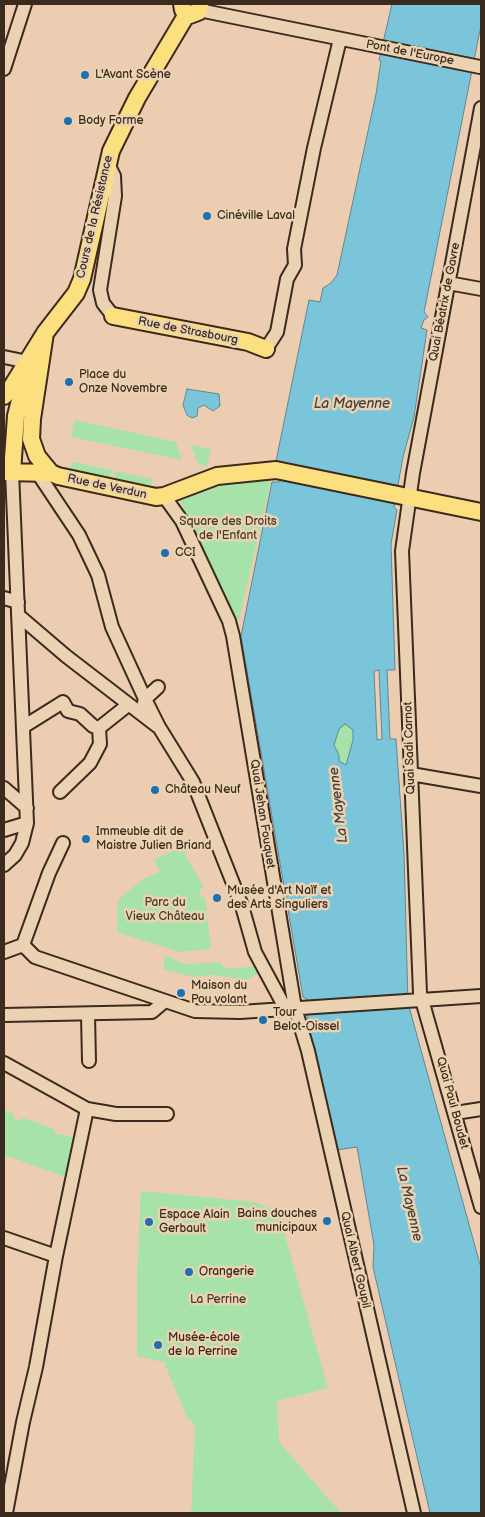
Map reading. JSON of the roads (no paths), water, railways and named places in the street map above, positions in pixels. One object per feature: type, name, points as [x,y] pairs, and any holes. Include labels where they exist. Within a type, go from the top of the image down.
[{"type":"main road","name":"Cours de la Résistance","points":[[61,314],[74,297],[82,279],[107,162],[115,140],[137,98],[192,8]]},
{"type":"main road","name":"Rue de Verdun","points":[[61,314],[45,334],[24,384],[17,411],[8,472],[44,472],[66,479],[156,497],[164,496],[216,476],[276,470],[481,512]]},
{"type":"main road","name":"Rue de Strasbourg","points":[[113,316],[248,342],[264,348]]},
{"type":"main road","name":"Rue de Verdun","points":[[35,359],[31,439],[44,472]]},
{"type":"main road","points":[[4,396],[35,359]]},
{"type":"street","points":[[4,69],[25,4]]},
{"type":"street","name":"Cours de la Résistance","points":[[192,8],[340,39]]},
{"type":"street","points":[[264,348],[277,332],[287,279],[295,265],[294,250],[312,158],[340,39]]},
{"type":"street","name":"Pont de l'Europe","points":[[340,39],[481,68]]},
{"type":"street","name":"Quai Béatrix de Gavre","points":[[410,497],[481,108]]},
{"type":"street","points":[[107,162],[114,176],[116,196],[100,290],[103,303],[113,316]]},
{"type":"street","points":[[448,283],[481,289]]},
{"type":"street","points":[[4,357],[35,359]]},
{"type":"street","points":[[4,865],[15,855],[22,844],[27,823],[18,609],[8,472]]},
{"type":"street","points":[[44,472],[79,535],[94,567],[112,627],[145,700],[159,727],[193,782],[242,906],[255,952],[283,1004],[295,1008]]},
{"type":"street","name":"Rue de Verdun","points":[[164,496],[182,521],[229,621]]},
{"type":"street","name":"Quai Sadi Carnot","points":[[410,497],[402,551],[421,999]]},
{"type":"street","points":[[4,598],[128,705],[159,727]]},
{"type":"street","name":"Quai Jehan Fouquet","points":[[229,621],[295,1008]]},
{"type":"street","points":[[139,714],[145,700],[158,686]]},
{"type":"street","points":[[23,727],[63,702],[68,712],[80,714],[93,726],[100,728]]},
{"type":"street","points":[[100,728],[128,705]]},
{"type":"street","points":[[60,792],[90,763],[100,744],[100,728]]},
{"type":"street","points":[[411,774],[481,786]]},
{"type":"street","points":[[4,788],[27,808]]},
{"type":"street","points":[[4,830],[27,823]]},
{"type":"street","points":[[4,952],[23,945],[49,873],[63,844]]},
{"type":"street","points":[[23,945],[35,957],[194,1011],[231,1012],[481,996]]},
{"type":"street","name":"Quai Paul Boudet","points":[[421,999],[427,1014],[481,1207]]},
{"type":"street","points":[[4,1015],[88,1015],[152,1012],[162,1007],[165,1001]]},
{"type":"street","name":"Quai Albert Goupil","points":[[295,1008],[308,1052],[414,1513]]},
{"type":"street","points":[[88,1015],[90,1061]]},
{"type":"street","points":[[4,1064],[88,1109],[116,1114],[167,1114]]},
{"type":"street","points":[[6,1513],[36,1367],[56,1256],[88,1109]]},
{"type":"street","points":[[455,1113],[481,1109]]},
{"type":"street","points":[[4,1238],[56,1256]]},
{"type":"water","name":"La Mayenne","points":[[392,4],[481,4],[481,25],[424,312],[428,317],[424,320],[421,328],[427,330],[414,417],[403,457],[394,507],[397,510],[391,544],[395,670],[387,670],[390,739],[396,739],[404,854],[408,1003],[481,1268],[481,1513],[430,1513],[373,1267],[374,1245],[357,1147],[337,1150],[307,1017],[310,1011],[308,1000],[303,997],[241,636],[272,482],[280,482],[276,461],[309,300],[320,302],[323,288],[331,283],[337,275],[376,94],[381,61],[379,60]],"holes":[[[379,670],[382,739],[377,740],[374,671]],[[345,724],[353,730],[353,740],[346,765],[339,761],[339,755],[334,745],[339,729]]]},
{"type":"water","points":[[187,389],[219,394],[220,406],[213,411],[204,405],[198,408],[197,416],[192,418],[187,415],[183,405]]},
{"type":"place","name":"L'Avant Scène","points":[[85,75]]},
{"type":"place","name":"Body Forme","points":[[68,121]]},
{"type":"place","name":"Cinéville Laval","points":[[207,216]]},
{"type":"place","name":"Place du Onze Novembre","points":[[69,382]]},
{"type":"place","name":"CCI","points":[[165,553]]},
{"type":"place","name":"Château Neuf","points":[[155,790]]},
{"type":"place","name":"Immeuble dit de Maistre Julien Briand","points":[[86,839]]},
{"type":"place","name":"Musée d'Art Naïf et des Arts Singuliers","points":[[217,898]]},
{"type":"place","name":"Maison du Pou volant","points":[[181,993]]},
{"type":"place","name":"Tour Belot-Oissel","points":[[263,1020]]},
{"type":"place","name":"Bains douches municipaux","points":[[327,1221]]},
{"type":"place","name":"Espace Alain Gerbault","points":[[149,1222]]},
{"type":"place","name":"Orangerie","points":[[189,1272]]},
{"type":"place","name":"Musée-école de la Perrine","points":[[158,1345]]},
{"type":"park label","name":"Square des Droits de l'Enfant","points":[[228,529]]},
{"type":"park label","name":"Parc du Vieux Château","points":[[165,910]]},
{"type":"park label","name":"La Perrine","points":[[218,1300]]}]
